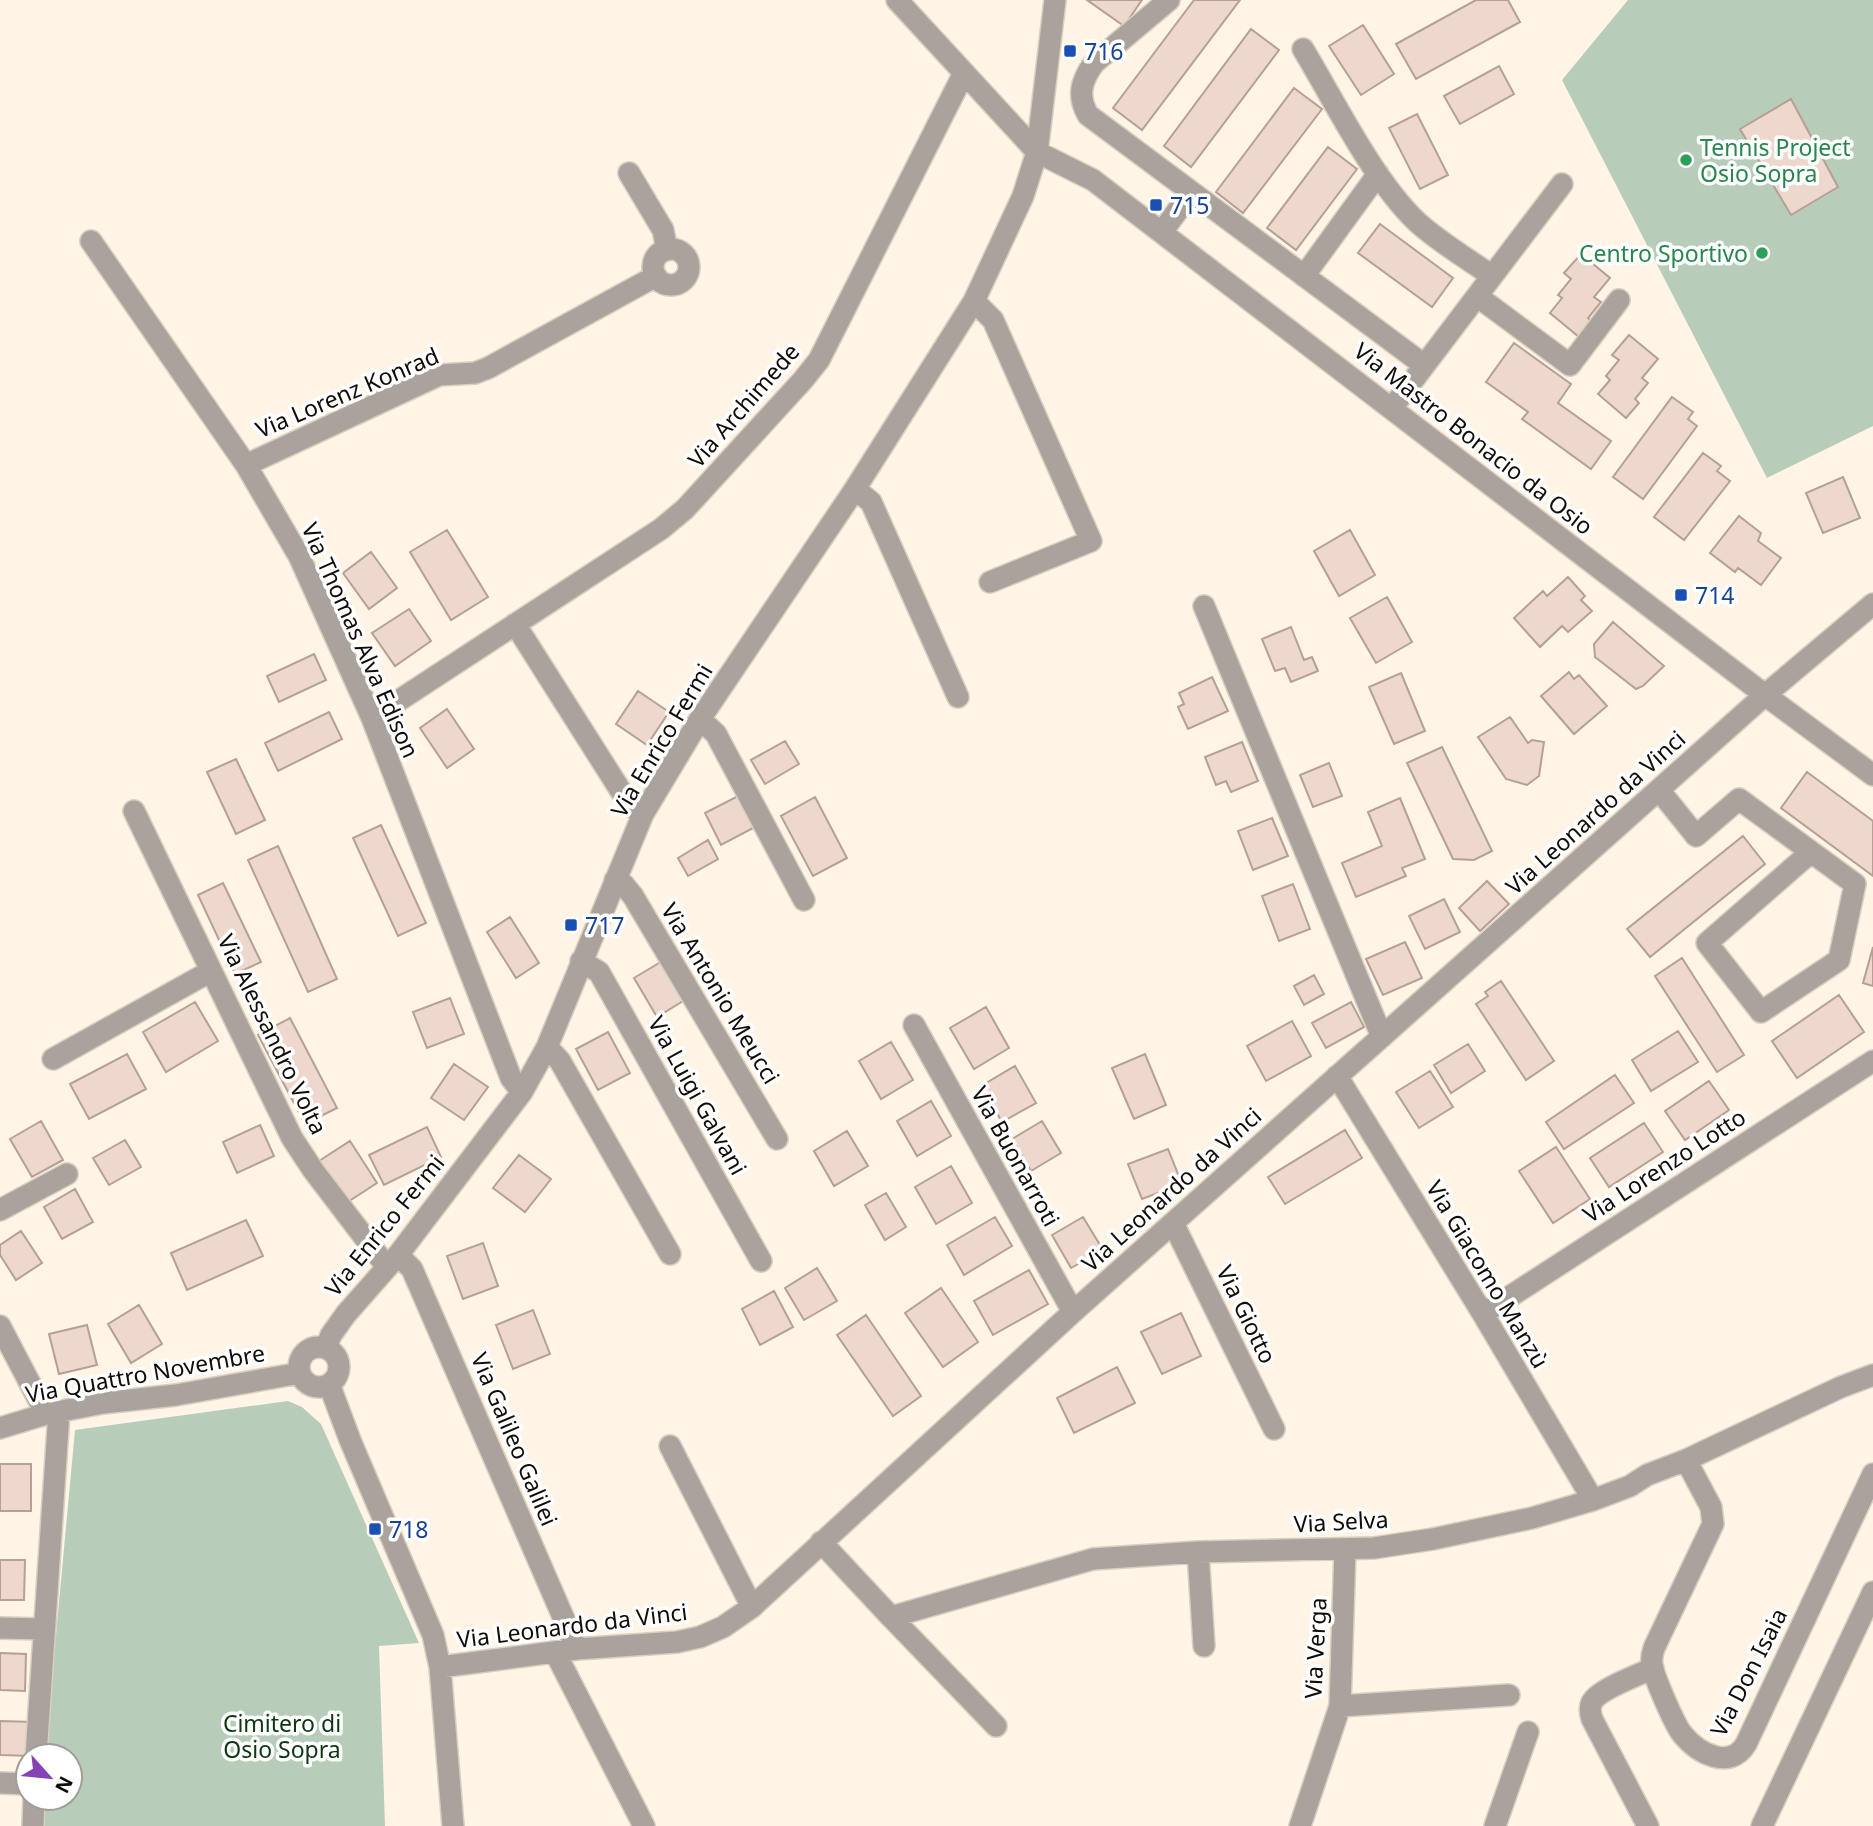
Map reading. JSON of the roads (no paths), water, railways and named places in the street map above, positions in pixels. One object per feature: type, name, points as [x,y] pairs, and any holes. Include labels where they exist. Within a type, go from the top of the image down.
[{"type":"street","points":[[897,0],[1037,152]]},
{"type":"street","name":"Via Enrico Fermi","points":[[326,1348],[331,1335],[346,1314],[392,1261],[522,1091],[547,1047],[643,814],[701,719],[855,489],[974,301],[1023,196],[1037,152],[1055,0]]},
{"type":"street","points":[[1169,0],[1094,63],[1084,76],[1081,103],[1088,115],[1424,365]]},
{"type":"street","points":[[1303,49],[1378,174],[1415,221],[1492,276]]},
{"type":"street","name":"Via Archimede","points":[[372,718],[661,529],[685,509],[819,360],[964,73]]},
{"type":"street","name":"Via Mastro Bonacio da Osio","points":[[1037,152],[1093,180],[1873,775]]},
{"type":"street","points":[[629,173],[663,230],[667,250]]},
{"type":"street","points":[[1304,276],[1378,174]]},
{"type":"street","points":[[1392,408],[1562,184]]},
{"type":"street","points":[[1162,232],[1191,192]]},
{"type":"street","name":"Via Thomas Alva Edison","points":[[91,241],[246,464],[299,556],[372,718],[512,1078],[522,1091]]},
{"type":"street","points":[[667,250],[679,251],[688,262],[687,275],[683,280],[670,285],[656,276],[654,261],[667,250]]},
{"type":"street","name":"Via Lorenz Konrad","points":[[246,464],[439,375],[475,373],[488,368],[656,276]]},
{"type":"street","points":[[1477,296],[1570,365],[1619,300]]},
{"type":"street","points":[[974,301],[993,320],[1091,541],[990,582]]},
{"type":"street","points":[[855,489],[871,502],[958,697]]},
{"type":"street","name":"Via Leonardo da Vinci","points":[[440,1667],[577,1649],[677,1642],[700,1637],[723,1627],[752,1607],[1073,1312],[1765,695],[1873,604]]},
{"type":"street","points":[[1204,606],[1382,1037]]},
{"type":"street","points":[[516,624],[631,807],[643,814]]},
{"type":"street","points":[[701,719],[716,734],[804,900]]},
{"type":"street","points":[[1659,790],[1696,836],[1739,799],[1811,852],[1854,884],[1839,960],[1760,1012],[1707,943],[1811,852]]},
{"type":"street","name":"Via Alessandro Volta","points":[[134,811],[292,1138],[313,1170],[392,1261]]},
{"type":"street","name":"Via Antonio Meucci","points":[[615,880],[624,885],[633,896],[777,1139]]},
{"type":"street","name":"Via Luigi Galvani","points":[[581,961],[599,972],[761,1261]]},
{"type":"street","points":[[53,1059],[211,971]]},
{"type":"street","name":"Via Buonarroti","points":[[914,1025],[1073,1312]]},
{"type":"street","points":[[547,1047],[560,1061],[670,1254]]},
{"type":"street","name":"Via Lorenzo Lotto","points":[[1483,1314],[1873,1061]]},
{"type":"street","name":"Via Giacomo Manzù","points":[[1337,1076],[1483,1314],[1592,1500]]},
{"type":"street","points":[[0,1210],[67,1174]]},
{"type":"street","name":"Via Giotto","points":[[1173,1223],[1274,1429]]},
{"type":"street","name":"Via Galileo Galilei","points":[[392,1261],[412,1269],[577,1649]]},
{"type":"street","points":[[0,1326],[53,1413],[37,1742]]},
{"type":"street","points":[[326,1348],[334,1354],[338,1362],[336,1376],[329,1384],[319,1387],[309,1385],[300,1373],[299,1362],[309,1350],[326,1348]]},
{"type":"street","name":"Via Quattro Novembre","points":[[0,1428],[103,1403],[176,1395],[300,1373]]},
{"type":"street","name":"Via Selva","points":[[891,1617],[1093,1559],[1198,1552],[1345,1550],[1433,1539],[1532,1518],[1630,1486],[1647,1475],[1686,1460],[1841,1387],[1872,1378]]},
{"type":"street","points":[[329,1384],[349,1440],[433,1635],[440,1667],[453,1826]]},
{"type":"street","points":[[670,1446],[752,1607]]},
{"type":"street","points":[[1648,1826],[1592,1719],[1590,1709],[1597,1696],[1653,1668],[1654,1648],[1713,1524],[1711,1507],[1686,1460]]},
{"type":"street","name":"Via Don Isaia","points":[[1653,1668],[1683,1735],[1717,1758],[1739,1754],[1873,1474]]},
{"type":"street","points":[[821,1542],[996,1726]]},
{"type":"street","name":"Via Verga","points":[[1300,1826],[1340,1706],[1345,1550]]},
{"type":"street","points":[[1198,1552],[1204,1646]]},
{"type":"street","points":[[1762,1826],[1873,1592]]},
{"type":"street","points":[[0,1628],[43,1629]]},
{"type":"street","points":[[555,1652],[644,1826]]},
{"type":"street","points":[[1340,1706],[1509,1695]]},
{"type":"street","points":[[1495,1826],[1528,1732]]},
{"type":"place","name":"716","points":[[1070,51]]},
{"type":"place","name":"Tennis Project Osio Sopra","points":[[1686,160]]},
{"type":"place","name":"715","points":[[1156,205]]},
{"type":"place","name":"Centro Sportivo","points":[[1762,253]]},
{"type":"place","name":"714","points":[[1681,595]]},
{"type":"place","name":"717","points":[[571,925]]},
{"type":"place","name":"718","points":[[375,1529]]},
{"type":"park label","name":"Cimitero di Osio Sopra","points":[[282,1736]]}]
